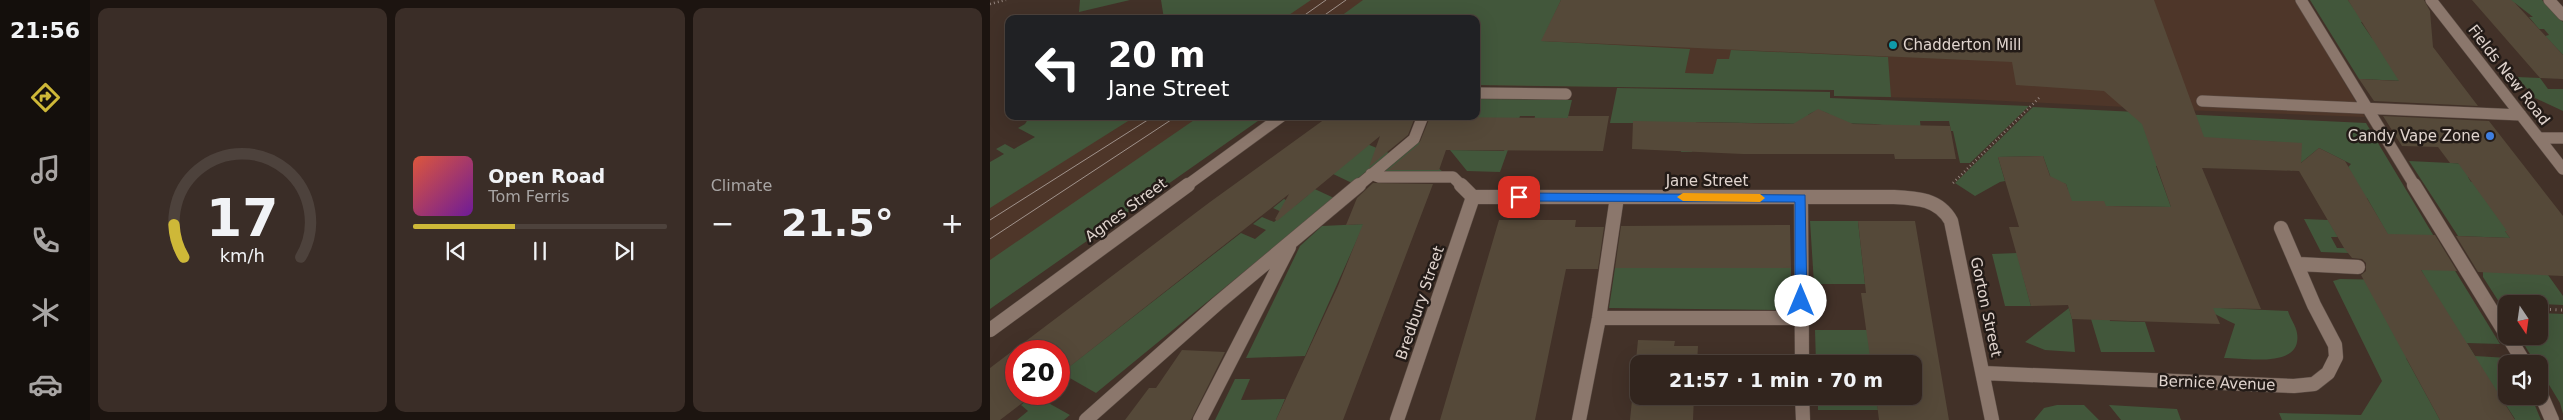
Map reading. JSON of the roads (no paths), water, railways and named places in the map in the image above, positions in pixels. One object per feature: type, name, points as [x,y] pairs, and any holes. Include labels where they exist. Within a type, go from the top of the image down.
[{"type":"street","points":[[2301,0],[2498,321]]},
{"type":"street","name":"Fields New Road","points":[[2431,0],[2563,169]]},
{"type":"street","points":[[2549,1],[2563,2]]},
{"type":"street","points":[[2549,1],[2563,15]]},
{"type":"street","points":[[1480,93],[1566,94]]},
{"type":"street","points":[[2202,101],[2522,115]]},
{"type":"street","name":"Agnes Street","points":[[990,330],[1277,120]]},
{"type":"street","points":[[1086,420],[1218,303],[1414,139],[1421,120]]},
{"type":"street","points":[[2540,138],[2563,138]]},
{"type":"street","points":[[1371,174],[1379,177],[1453,177],[1473,197]]},
{"type":"street","name":"Jane Street","points":[[1473,197],[1919,198],[1940,206]]},
{"type":"street","name":"Bredbury Street","points":[[1398,420],[1473,197]]},
{"type":"street","points":[[1579,420],[1599,318],[1617,197]]},
{"type":"street","points":[[1801,198],[1802,355]]},
{"type":"street","name":"Gorton Street","points":[[1940,206],[1951,221],[1992,420]]},
{"type":"street","name":"Bernice Avenue","points":[[1983,373],[2225,384],[2294,386],[2314,384],[2328,373],[2336,357],[2335,345],[2314,304],[2281,228]]},
{"type":"street","points":[[1200,420],[1292,242]]},
{"type":"street","points":[[2298,264],[2358,267]]},
{"type":"street","points":[[1599,318],[1801,318]]},
{"type":"street","points":[[1802,405],[1803,420]]},
{"type":"street","points":[[2546,405],[2552,420]]},
{"type":"tram line","points":[[1305,15],[1326,0]]},
{"type":"tram line","points":[[1325,15],[1346,0]]},
{"type":"tram line","points":[[990,220],[1148,120]]},
{"type":"tram line","points":[[990,239],[1171,120]]},
{"type":"place","name":"Chadderton Mill","points":[[1893,45]]},
{"type":"place","name":"Candy Vape Zone","points":[[2490,136]]}]
